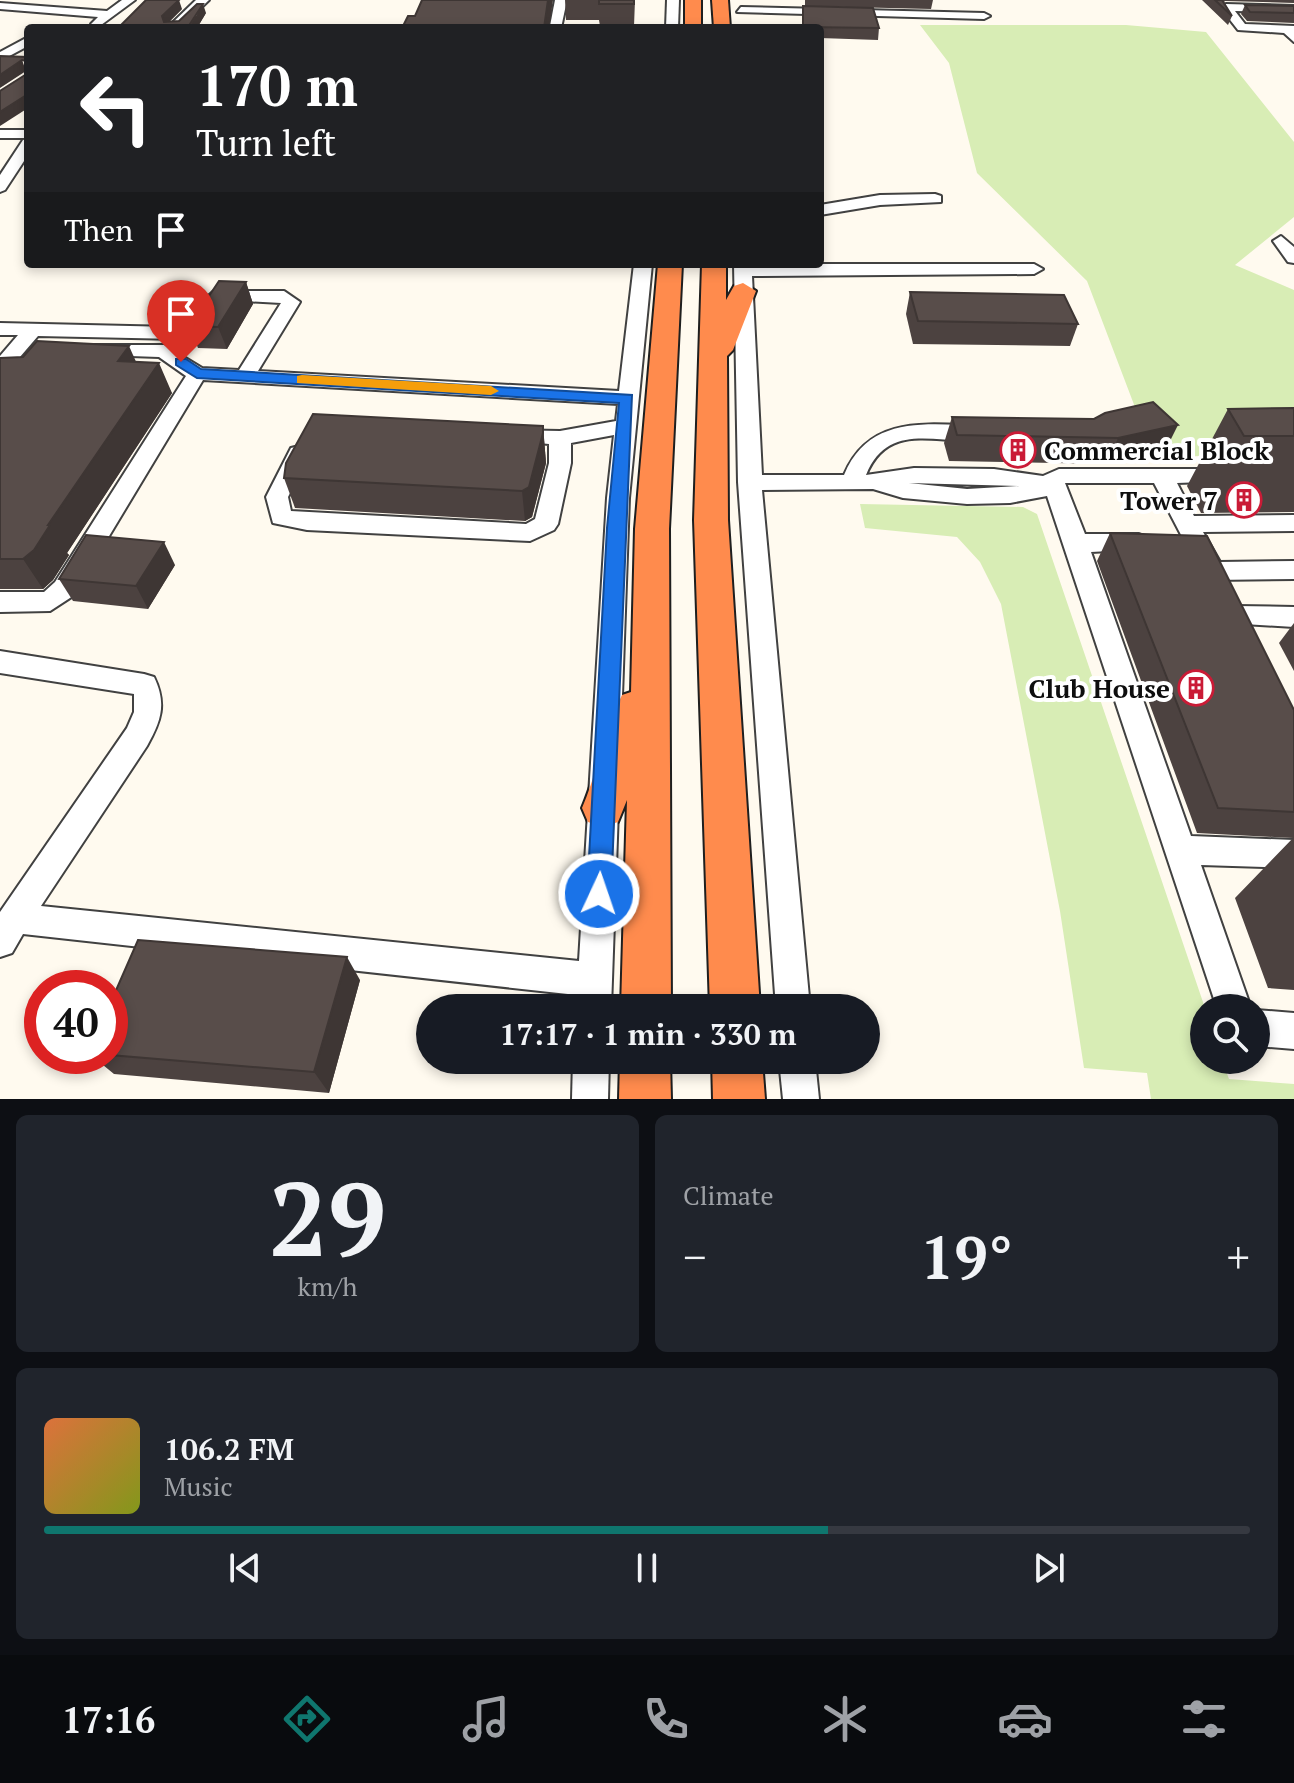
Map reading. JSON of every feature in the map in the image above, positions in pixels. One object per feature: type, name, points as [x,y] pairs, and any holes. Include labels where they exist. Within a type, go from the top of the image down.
[{"type":"highway","points":[[693,0],[693,24]]},
{"type":"highway","points":[[720,0],[722,24]]},
{"type":"highway","points":[[646,994],[651,598],[656,445],[670,268]]},
{"type":"highway","points":[[734,994],[711,520],[711,383],[736,272]]},
{"type":"highway","points":[[603,808],[628,741],[651,598]]},
{"type":"highway","points":[[645,1074],[645,1099]]},
{"type":"highway","points":[[738,1074],[739,1099]]},
{"type":"street","points":[[98,24],[129,0]]},
{"type":"street","points":[[177,24],[203,0]]},
{"type":"street","points":[[556,24],[561,0]]},
{"type":"street","points":[[672,24],[673,0]]},
{"type":"street","points":[[741,5],[984,16]]},
{"type":"street","points":[[0,6],[110,15]]},
{"type":"street","points":[[1294,9],[1226,7],[1242,27],[1294,30],[1290,33],[1294,38]]},
{"type":"street","points":[[0,36],[24,39]]},
{"type":"street","points":[[0,57],[24,42]]},
{"type":"street","points":[[0,134],[24,134]]},
{"type":"street","points":[[0,187],[24,149]]},
{"type":"street","points":[[824,209],[880,200],[935,199]]},
{"type":"street","points":[[1281,241],[1294,258]]},
{"type":"street","points":[[23,905],[31,921],[594,994],[624,426],[643,268]]},
{"type":"street","points":[[792,994],[749,482],[736,272],[1034,269]]},
{"type":"street","points":[[0,329],[178,333],[220,295],[284,296],[291,302],[245,376]]},
{"type":"street","points":[[2,374],[33,330]]},
{"type":"street","points":[[2,374],[46,347],[164,351],[197,374],[627,398]]},
{"type":"street","points":[[0,602],[50,601],[64,589],[197,374]]},
{"type":"street","points":[[487,434],[560,438],[624,426]]},
{"type":"street","points":[[858,483],[870,449],[893,438],[915,433],[1007,433]]},
{"type":"street","points":[[309,440],[293,462],[277,497],[281,517],[307,522],[530,533],[546,524],[560,463],[560,438]]},
{"type":"street","points":[[1229,994],[1052,479],[1059,476],[1250,476]]},
{"type":"street","points":[[1162,477],[1250,644]]},
{"type":"street","points":[[749,482],[858,483],[918,493],[996,496],[1025,495],[1053,486]]},
{"type":"street","points":[[1076,543],[1294,523]]},
{"type":"street","points":[[1212,571],[1294,570]]},
{"type":"street","points":[[1236,616],[1294,617]]},
{"type":"street","points":[[0,662],[144,685],[150,699],[150,715],[137,737],[0,941]]},
{"type":"street","points":[[1180,850],[1294,854]]},
{"type":"street","points":[[1270,1029],[1294,1031]]},
{"type":"street","points":[[590,1099],[591,1074]]},
{"type":"street","points":[[798,1074],[801,1099]]},
{"type":"green space","points":[[920,25],[1126,25],[1206,32],[1294,142],[1294,217],[1235,265],[1294,290],[1294,457],[1179,456],[1141,423],[1087,281],[977,173],[949,63]]},
{"type":"green space","points":[[860,504],[1023,507],[1037,514],[1200,994],[1190,994],[1190,1074],[1227,1074],[1229,1079],[1294,1084],[1294,1099],[1151,1099],[1147,1073],[1084,1068],[1060,911],[1001,604],[980,562],[957,537],[865,528]]},
{"type":"building","points":[[146,0],[179,0],[162,16],[164,22],[179,21],[197,4],[203,4],[190,24],[122,24]]},
{"type":"building","points":[[422,0],[548,0],[545,24],[404,24],[408,16],[415,16]]},
{"type":"building","points":[[599,0],[634,0],[634,4],[599,4]]},
{"type":"building","points":[[1215,0],[1222,0],[1232,16]]},
{"type":"building","points":[[1245,5],[1294,6],[1294,13],[1250,12]]},
{"type":"building","points":[[803,6],[873,8],[879,28],[824,27],[824,24],[803,24]]},
{"type":"building","points":[[0,56],[24,57],[24,60],[0,75]]},
{"type":"building","points":[[24,76],[24,97],[0,112],[0,91]]},
{"type":"building","points":[[219,281],[246,282],[218,327],[189,326]]},
{"type":"building","points":[[910,292],[1064,295],[1078,324],[918,321]]},
{"type":"building","points":[[37,341],[129,346],[118,361],[159,363],[34,550],[23,559],[0,559],[0,358],[23,357]]},
{"type":"building","points":[[1153,402],[1178,425],[1118,438],[957,435],[952,417],[1094,419],[1105,413]]},
{"type":"building","points":[[1294,408],[1294,436],[1244,436],[1228,409]]},
{"type":"building","points":[[313,414],[543,426],[543,433],[529,487],[522,491],[284,478],[286,463]]},
{"type":"building","name":"Club House","points":[[1110,533],[1207,536],[1294,710],[1294,812],[1218,808]]},
{"type":"building","points":[[86,535],[164,542],[136,586],[59,579]]},
{"type":"building","points":[[138,940],[347,957],[314,1072],[128,1056],[128,970],[125,970]]},
{"type":"slow traffic","points":[[302,379],[491,391]]},
{"type":"place","name":"Commercial Block","points":[[1018,450]]},
{"type":"place","name":"Tower 7","points":[[1244,500]]},
{"type":"place","name":"Club House","points":[[1196,688]]},
{"type":"route","points":[[181,362],[197,374],[627,398],[609,652],[599,894]]}]
